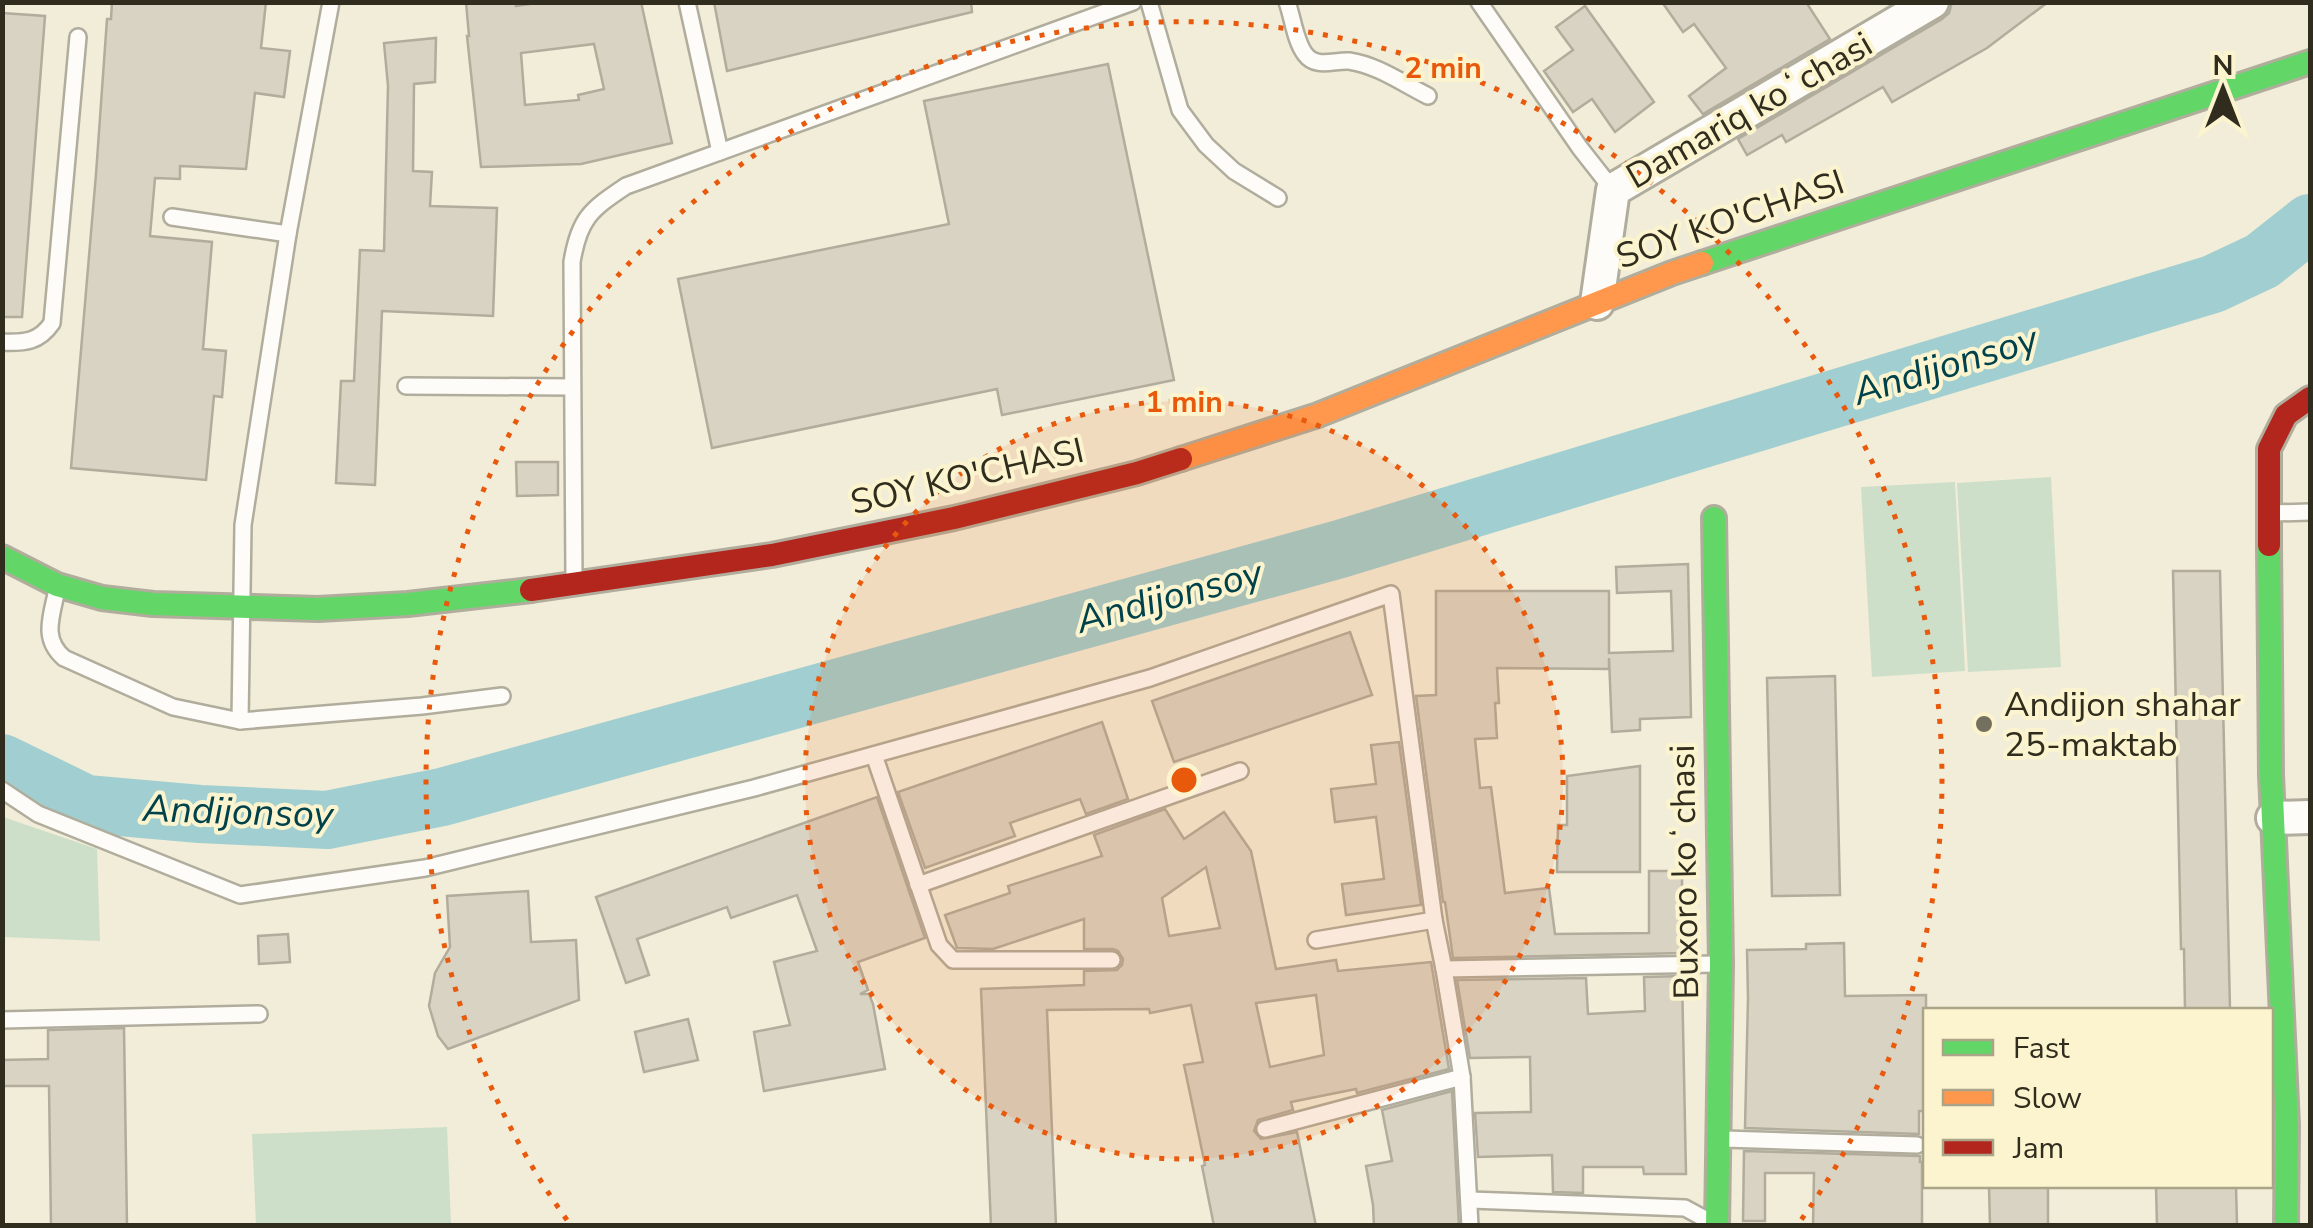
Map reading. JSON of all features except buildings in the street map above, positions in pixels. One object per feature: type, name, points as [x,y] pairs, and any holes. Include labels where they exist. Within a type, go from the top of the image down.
[{"type":"main road","name":"SOY KO'CHASI","points":[[2,556],[57,584],[102,598],[153,604],[318,609],[408,604],[574,584],[772,555],[954,518],[1137,473],[1318,414],[1672,272],[2310,62]]},
{"type":"main road","points":[[2286,1226],[2299,1181],[2277,1071],[2269,449],[2286,414],[2310,398]]},
{"type":"main road","name":"Buxoro koʻchasi","points":[[1714,518],[1722,964],[1717,1226]]},
{"type":"street","name":"Damariq koʻchasi","points":[[1597,302],[1613,190],[1929,3]]},
{"type":"street","points":[[2273,818],[2310,818]]},
{"type":"lane","points":[[240,722],[243,525],[288,234],[330,2]]},
{"type":"lane","points":[[686,2],[720,152]]},
{"type":"lane","points":[[1149,2],[1180,110],[1206,144],[1234,171],[1278,198]]},
{"type":"lane","points":[[1288,2],[1302,51],[1309,59],[1331,64],[1343,60],[1368,64],[1428,96]]},
{"type":"lane","points":[[1479,2],[1613,190]]},
{"type":"lane","points":[[574,584],[572,262],[584,220],[600,203],[626,186],[1125,4]]},
{"type":"lane","points":[[2,342],[35,340],[52,322],[78,37]]},
{"type":"lane","points":[[172,217],[288,234]]},
{"type":"lane","points":[[406,386],[572,387]]},
{"type":"lane","points":[[2268,514],[2310,512]]},
{"type":"lane","points":[[57,584],[49,634],[56,651],[173,707],[240,722],[502,696]]},
{"type":"lane","points":[[2,790],[38,814],[240,895],[425,868],[754,788],[1150,678],[1391,594],[1434,920],[1462,1077],[1470,1226]]},
{"type":"lane","points":[[874,755],[939,944],[953,960],[1112,960]]},
{"type":"lane","points":[[918,884],[1240,771]]},
{"type":"lane","points":[[1316,940],[1434,920]]},
{"type":"lane","points":[[1444,969],[1722,964]]},
{"type":"lane","points":[[2,1020],[259,1014]]},
{"type":"lane","points":[[1265,1129],[1462,1077]]},
{"type":"lane","points":[[1720,1139],[1917,1145]]},
{"type":"lane","points":[[1470,1200],[1685,1208],[1717,1226]]},
{"type":"green space","points":[[2051,477],[2061,667],[1968,672],[1957,483]]},
{"type":"green space","points":[[1955,482],[1965,671],[1872,677],[1861,487]]},
{"type":"green space","points":[[3,817],[97,849],[100,941],[3,937]]},
{"type":"green space","points":[[447,1127],[451,1224],[256,1225],[252,1134]]},
{"type":"waterway","name":"Andijonsoy","points":[[2,763],[86,804],[200,814],[327,820],[442,797],[1340,549],[2213,284],[2262,261],[2310,223]]},
{"type":"traffic: fast","points":[[1702,263],[2310,62]]},
{"type":"traffic: fast","points":[[1714,518],[1721,964],[1717,1226]]},
{"type":"traffic: fast","points":[[2269,545],[2271,775],[2287,1125],[2286,1226]]},
{"type":"traffic: fast","points":[[2,557],[57,585],[102,598],[153,604],[318,609],[408,604],[531,590]]},
{"type":"traffic: slow","points":[[1181,459],[1318,415],[1702,263]]},
{"type":"traffic: jam","points":[[2269,545],[2269,449],[2286,415],[2310,398]]},
{"type":"traffic: jam","points":[[531,590],[772,555],[954,518],[1181,459]]},
{"type":"place","name":"Andijon shahar 25-maktab","points":[[1984,724]]}]
